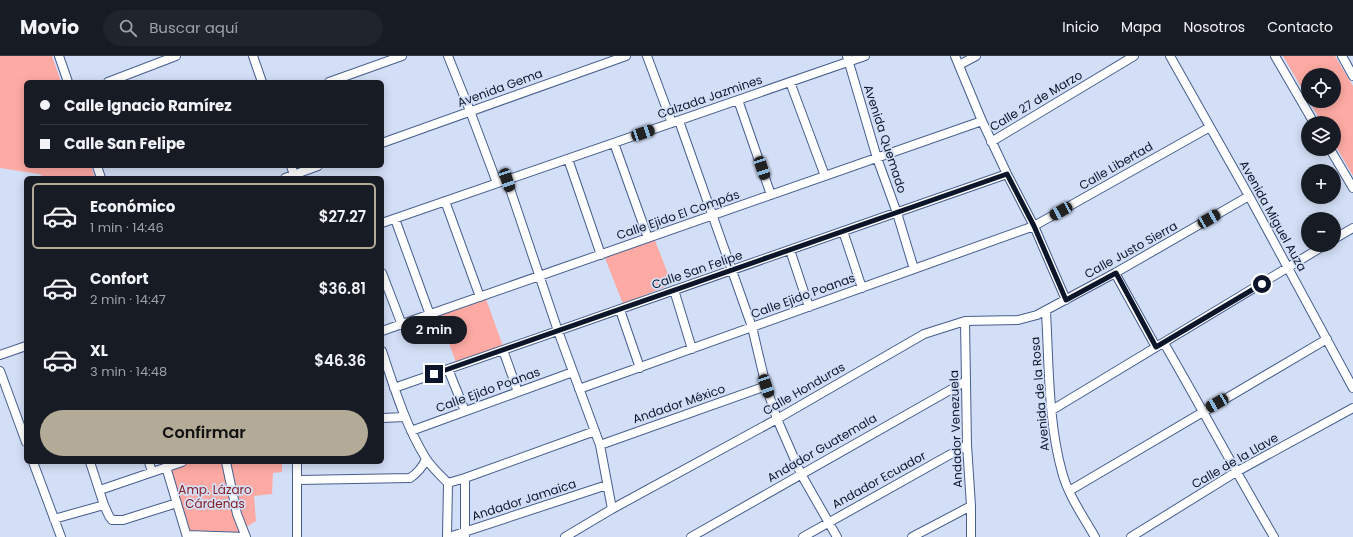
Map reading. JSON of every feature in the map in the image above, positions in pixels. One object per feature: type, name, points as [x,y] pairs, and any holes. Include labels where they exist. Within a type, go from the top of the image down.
[{"type":"street","points":[[59,56],[67,80]]},
{"type":"street","points":[[113,80],[176,56]]},
{"type":"street","points":[[253,56],[261,80]]},
{"type":"street","points":[[335,80],[402,56]]},
{"type":"street","points":[[448,56],[497,183]]},
{"type":"street","name":"Avenida Gema","points":[[384,142],[626,56]]},
{"type":"street","points":[[647,56],[675,122],[733,270],[752,327],[766,386],[777,419],[801,474],[838,537]]},
{"type":"street","name":"Calzada Jazmines","points":[[384,222],[790,82],[848,59],[865,56]]},
{"type":"street","points":[[955,56],[991,142],[1034,226],[1066,300]]},
{"type":"street","points":[[959,65],[976,56]]},
{"type":"street","name":"Calle 27 de Marzo","points":[[991,142],[1134,56]]},
{"type":"street","name":"Avenida Miguel Auza","points":[[1170,56],[1249,196],[1353,388]]},
{"type":"street","points":[[1275,56],[1310,116]]},
{"type":"street","points":[[1342,56],[1353,76]]},
{"type":"street","name":"Avenida Quemado","points":[[848,59],[877,158],[897,213],[914,269]]},
{"type":"street","points":[[790,82],[825,176]]},
{"type":"street","points":[[738,100],[771,195]]},
{"type":"street","name":"Calle Ejido El Compás","points":[[384,330],[982,121]]},
{"type":"street","name":"Calle Libertad","points":[[1034,226],[1210,127]]},
{"type":"street","points":[[614,143],[648,238]]},
{"type":"street","points":[[1334,156],[1353,188]]},
{"type":"street","points":[[568,159],[601,255]]},
{"type":"street","points":[[294,176],[313,168]]},
{"type":"street","name":"Calle San Felipe","points":[[394,388],[1007,174]]},
{"type":"street","points":[[507,180],[558,331],[600,445],[612,509]]},
{"type":"street","name":"Calle Justo Sierra","points":[[1046,312],[1249,196]]},
{"type":"street","points":[[445,201],[480,297]]},
{"type":"street","points":[[395,219],[430,315]]},
{"type":"street","name":"Calle Ejido Poanas","points":[[579,389],[1034,226]]},
{"type":"street","points":[[1341,236],[1353,228]]},
{"type":"street","points":[[843,231],[862,288]]},
{"type":"street","points":[[790,250],[809,307]]},
{"type":"street","points":[[1052,410],[1314,252]]},
{"type":"street","points":[[1116,273],[1156,347]]},
{"type":"street","points":[[674,290],[692,349]]},
{"type":"street","points":[[385,292],[402,325]]},
{"type":"street","points":[[620,310],[640,368]]},
{"type":"street","name":"Calle Honduras","points":[[570,536],[612,509],[777,419],[924,334],[965,321],[1018,320],[1046,312]]},
{"type":"street","name":"Avenida de la Rosa","points":[[1046,312],[1052,410],[1056,447],[1062,472],[1069,491],[1095,537]]},
{"type":"street","name":"Andador Venezuela","points":[[965,321],[967,444],[971,506],[971,537]]},
{"type":"street","points":[[1069,491],[1327,339]]},
{"type":"street","points":[[1164,343],[1204,411],[1236,472],[1274,537]]},
{"type":"street","points":[[0,355],[24,347]]},
{"type":"street","points":[[503,350],[518,392]]},
{"type":"street","points":[[384,357],[411,431],[426,459],[448,483],[448,537]]},
{"type":"street","points":[[448,369],[465,411]]},
{"type":"street","points":[[0,371],[24,437]]},
{"type":"street","name":"Calle Ejido Poanas","points":[[411,431],[573,372]]},
{"type":"street","name":"Andador Guatemala","points":[[691,537],[966,381]]},
{"type":"street","name":"Andador México","points":[[600,445],[766,386]]},
{"type":"street","name":"Calle de la Llave","points":[[1131,537],[1236,472],[1353,408]]},
{"type":"street","points":[[384,418],[405,417]]},
{"type":"street","points":[[448,483],[595,431]]},
{"type":"street","name":"Andador Ecuador","points":[[803,537],[967,444]]},
{"type":"street","points":[[298,480],[410,478],[423,468],[426,459]]},
{"type":"street","points":[[34,464],[60,537]]},
{"type":"street","points":[[91,464],[104,505],[112,520],[123,520],[177,503]]},
{"type":"street","points":[[150,464],[152,472]]},
{"type":"street","points":[[100,490],[176,464]]},
{"type":"street","points":[[166,467],[187,536],[246,537],[236,514],[226,464]]},
{"type":"street","points":[[297,464],[297,537]]},
{"type":"street","points":[[465,478],[465,534]]},
{"type":"street","name":"Andador Jamaica","points":[[448,537],[465,534],[607,485]]},
{"type":"street","points":[[54,519],[104,505]]},
{"type":"street","points":[[912,537],[971,506]]},
{"type":"green space","points":[[0,56],[52,56],[60,80],[24,80],[24,168],[92,168],[94,176],[42,176],[39,174],[0,168]]},
{"type":"green space","points":[[1283,56],[1335,56],[1353,86],[1353,176],[1341,155],[1341,116],[1318,116],[1313,108],[1341,108],[1341,68],[1301,68],[1301,87]]},
{"type":"green space","points":[[654,238],[672,284],[623,304],[605,258]]},
{"type":"green space","points":[[486,299],[504,349],[457,365],[439,316]]},
{"type":"green space","name":"Amp. Lázaro Cárdenas","points":[[186,464],[282,464],[282,472],[273,473],[272,494],[254,496],[256,521],[238,532],[189,531],[170,469]]},
{"type":"route","points":[[434,374],[1007,174],[1034,226],[1066,300],[1116,273],[1156,347],[1262,284]]}]
